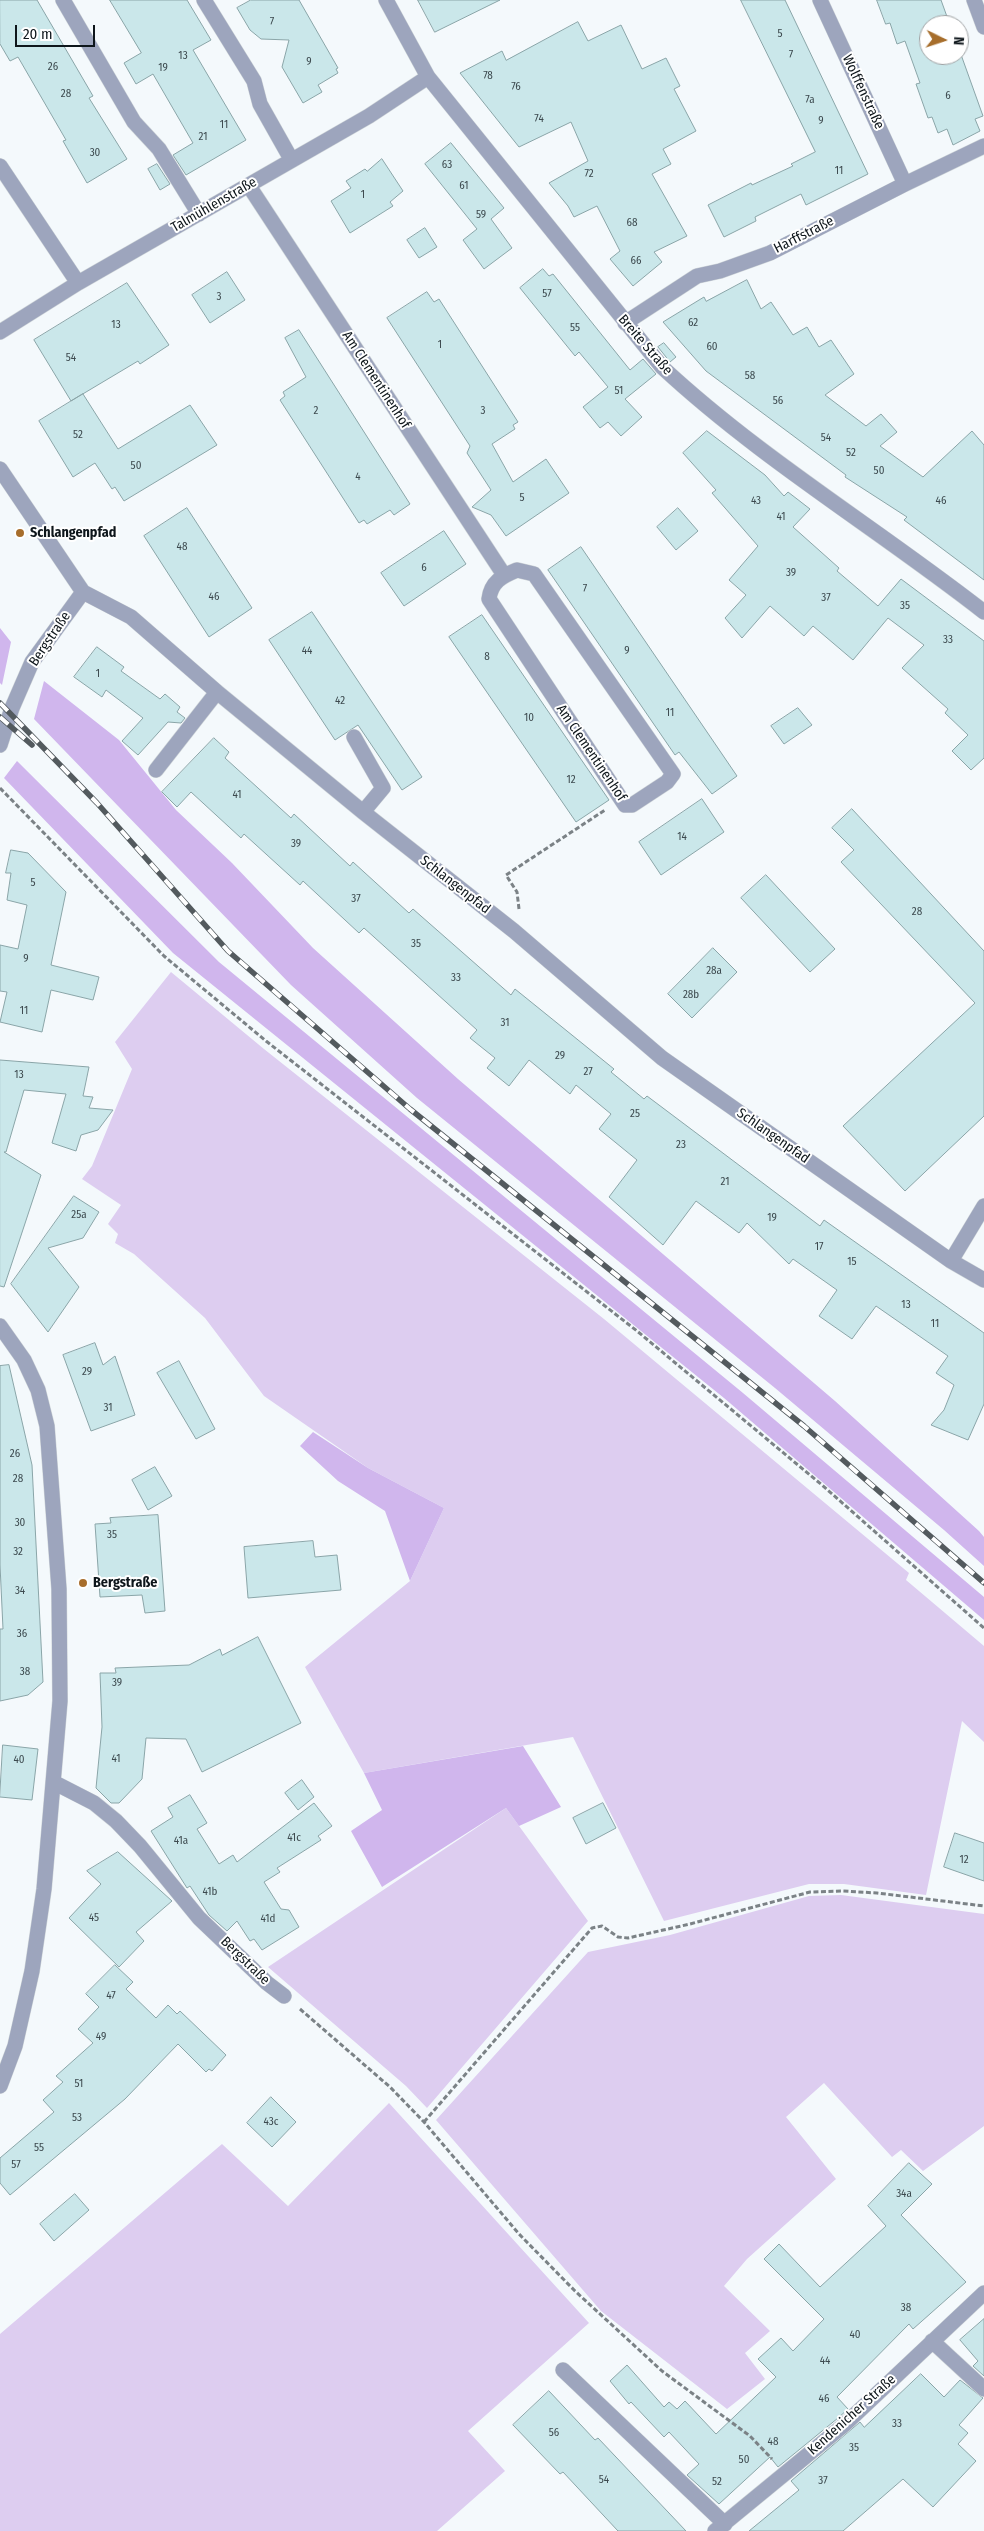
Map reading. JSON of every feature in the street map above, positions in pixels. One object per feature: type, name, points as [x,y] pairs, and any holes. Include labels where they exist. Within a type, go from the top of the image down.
[{"type":"street","points":[[63,0],[134,122],[159,149],[199,214]]},
{"type":"street","points":[[204,0],[254,80],[260,104],[291,160]]},
{"type":"street","name":"Breite Straße","points":[[386,0],[428,77],[662,367],[687,390],[837,506],[984,612]]},
{"type":"street","name":"Wolffenstraße","points":[[820,0],[905,184]]},
{"type":"street","points":[[974,0],[984,27]]},
{"type":"street","name":"Talmühlenstraße","points":[[0,332],[78,282],[369,116],[428,77]]},
{"type":"street","name":"Harffstraße","points":[[625,323],[697,276],[729,268],[770,253],[984,146]]},
{"type":"street","points":[[0,166],[78,282]]},
{"type":"street","name":"Am Clementinenhof","points":[[248,186],[504,575]]},
{"type":"street","name":"Schlangenpfad","points":[[0,469],[83,592],[131,617],[217,692],[363,812],[514,931],[662,1058],[951,1261],[984,1280]]},
{"type":"street","name":"Am Clementinenhof","points":[[517,570],[534,574],[666,762],[673,774],[667,782],[632,805],[625,805],[489,599],[491,587],[504,575],[517,570]]},
{"type":"street","name":"Bergstraße","points":[[0,745],[12,708],[32,662],[83,592]]},
{"type":"street","points":[[156,770],[217,692]]},
{"type":"street","points":[[354,737],[383,788],[363,812]]},
{"type":"street","points":[[951,1261],[984,1206]]},
{"type":"street","points":[[0,1326],[24,1360],[38,1390],[46,1426],[59,1589],[60,1701],[44,1889],[32,1971],[15,2046],[0,2086]]},
{"type":"street","name":"Bergstraße","points":[[54,1783],[94,1803],[116,1821],[140,1846],[200,1918],[267,1984],[284,1996]]},
{"type":"street","name":"Kendenicher Straße","points":[[720,2527],[844,2424],[984,2293]]},
{"type":"street","points":[[932,2341],[984,2389]]},
{"type":"street","points":[[564,2370],[720,2527]]},
{"type":"path","points":[[0,788],[164,956],[266,1040],[636,1332],[822,1485],[984,1628]]},
{"type":"path","points":[[514,931],[520,917],[517,892],[506,874],[604,810]]},
{"type":"path","points":[[424,2122],[592,1928],[602,1926],[618,1937],[628,1938],[690,1924],[810,1892],[877,1893],[984,1906]]},
{"type":"path","points":[[284,1996],[390,2087],[424,2122],[519,2234],[575,2291],[662,2371],[750,2436],[786,2474]]},
{"type":"shaded area","points":[[0,628],[11,642],[2,685],[0,683]]},
{"type":"shaded area","points":[[44,681],[119,740],[176,810],[232,863],[313,948],[458,1079],[835,1401],[979,1531],[984,1537],[984,1566],[775,1388],[417,1098],[291,985],[34,719]]},
{"type":"shaded area","points":[[17,761],[219,962],[743,1393],[984,1597],[984,1620],[724,1398],[173,953],[4,778]]},
{"type":"shaded area","points":[[171,972],[264,1049],[604,1319],[909,1573],[906,1580],[984,1646],[984,1742],[962,1721],[926,1895],[844,1884],[809,1884],[664,1921],[573,1737],[364,1773],[305,1667],[410,1581],[444,1508],[368,1468],[264,1396],[205,1318],[134,1254],[115,1243],[118,1234],[108,1224],[121,1205],[82,1179],[92,1166],[132,1069],[115,1042]]},
{"type":"shaded area","points":[[313,1432],[368,1468],[444,1508],[410,1581],[385,1511],[338,1481],[300,1446]]},
{"type":"shaded area","points":[[523,1746],[561,1807],[519,1826],[506,1808],[382,1887],[351,1831],[382,1810],[364,1773]]},
{"type":"shaded area","points":[[506,1808],[588,1921],[427,2108],[406,2086],[268,1967]]},
{"type":"shaded area","points":[[841,1895],[984,1914],[984,2126],[923,2171],[901,2150],[892,2157],[824,2083],[786,2117],[836,2179],[747,2259],[724,2286],[770,2331],[745,2353],[765,2379],[727,2409],[601,2311],[436,2120],[588,1952],[670,1935],[809,1896]]},
{"type":"shaded area","points":[[389,2103],[589,2323],[468,2431],[505,2471],[437,2531],[0,2531],[0,2334],[222,2144],[288,2206]]},
{"type":"building","points":[[0,0],[37,0],[93,96],[89,98],[127,159],[87,183],[63,141],[66,140],[18,57],[10,61],[0,44]]},
{"type":"building","points":[[110,0],[187,0],[211,40],[193,50],[246,140],[186,175],[173,155],[193,143],[153,74],[136,84],[124,63],[141,53]]},
{"type":"building","points":[[251,0],[299,0],[338,68],[336,69],[338,73],[318,85],[322,92],[303,103],[282,67],[289,40],[261,39],[250,30],[237,8]]},
{"type":"building","points":[[418,0],[500,0],[435,32]]},
{"type":"building","points":[[741,0],[785,0],[868,174],[806,205],[801,194],[755,217],[756,221],[724,237],[708,205],[751,183],[752,185],[793,166],[791,164],[815,152]]},
{"type":"building","points":[[877,0],[941,0],[946,15],[919,15],[919,65],[965,65],[983,116],[975,119],[980,131],[953,145],[947,129],[938,133],[932,117],[928,118],[916,84],[920,83],[905,41],[897,44],[890,23],[886,24]]},
{"type":"building","points":[[578,22],[588,41],[621,25],[642,69],[666,58],[680,86],[674,89],[696,131],[663,149],[671,164],[652,174],[687,236],[654,252],[662,262],[633,286],[610,259],[620,251],[597,206],[574,217],[568,206],[549,183],[588,161],[571,122],[519,147],[460,73],[502,51],[506,60]]},
{"type":"building","points":[[451,143],[504,208],[491,219],[512,248],[484,269],[463,240],[477,229],[425,164]]},
{"type":"building","points":[[382,159],[403,191],[390,202],[393,206],[350,233],[331,201],[351,188],[346,181],[365,169],[367,171]]},
{"type":"building","points":[[157,164],[170,184],[160,190],[148,169]]},
{"type":"building","points":[[425,228],[437,247],[419,258],[407,240]]},
{"type":"building","points":[[543,269],[549,276],[553,274],[630,370],[643,359],[656,374],[625,399],[642,417],[621,436],[608,422],[600,428],[583,407],[608,387],[579,352],[575,356],[520,288]]},
{"type":"building","points":[[227,272],[245,300],[210,323],[192,295]]},
{"type":"building","points":[[747,280],[761,309],[771,302],[793,335],[807,327],[819,347],[831,340],[854,374],[825,395],[866,426],[881,414],[897,432],[880,446],[923,477],[972,431],[984,445],[984,580],[904,520],[907,517],[845,477],[846,475],[706,371],[663,322],[704,297],[706,301]]},
{"type":"building","points":[[127,283],[169,345],[140,364],[138,361],[71,401],[34,340]]},
{"type":"building","points":[[427,292],[434,302],[439,299],[518,422],[513,425],[515,429],[492,444],[513,482],[546,459],[569,493],[506,536],[491,515],[472,507],[491,490],[467,453],[470,446],[387,318]]},
{"type":"building","points":[[299,330],[410,504],[394,515],[390,510],[367,524],[364,520],[359,523],[280,400],[285,396],[283,392],[306,377],[285,338]]},
{"type":"building","points":[[664,343],[676,357],[670,362],[658,347]]},
{"type":"building","points":[[83,394],[118,449],[190,405],[217,445],[124,501],[115,487],[112,489],[95,463],[73,477],[39,421]]},
{"type":"building","points":[[707,431],[765,475],[784,496],[788,492],[810,509],[793,527],[839,568],[837,571],[878,606],[901,579],[984,641],[984,758],[971,770],[952,751],[968,735],[945,713],[948,709],[902,668],[924,645],[888,618],[853,660],[813,626],[804,636],[770,606],[742,638],[725,618],[746,595],[729,580],[758,546],[712,493],[716,490],[683,453]]},
{"type":"building","points":[[187,508],[252,608],[209,637],[144,536]]},
{"type":"building","points":[[678,508],[698,531],[676,550],[657,527]]},
{"type":"building","points":[[444,531],[466,564],[404,606],[381,573]]},
{"type":"building","points":[[581,547],[737,776],[712,794],[679,752],[675,755],[548,570]]},
{"type":"building","points":[[312,612],[422,777],[402,790],[358,725],[335,740],[269,640]]},
{"type":"building","points":[[482,615],[609,800],[576,822],[449,637]]},
{"type":"building","points":[[97,647],[124,667],[121,671],[160,699],[165,694],[180,707],[177,712],[185,718],[181,723],[168,722],[138,755],[122,741],[143,718],[106,690],[102,697],[74,677]]},
{"type":"building","points":[[798,708],[812,725],[784,744],[771,726]]},
{"type":"building","points":[[214,738],[229,752],[225,758],[291,818],[294,814],[350,866],[353,862],[409,913],[413,909],[511,995],[515,989],[614,1069],[611,1072],[644,1099],[647,1096],[820,1226],[824,1220],[984,1333],[984,1404],[968,1440],[931,1425],[944,1410],[954,1385],[936,1373],[948,1356],[876,1306],[852,1339],[819,1316],[837,1290],[793,1259],[789,1264],[747,1223],[739,1233],[696,1201],[663,1245],[609,1197],[637,1160],[599,1129],[611,1114],[576,1085],[570,1094],[529,1060],[509,1086],[487,1068],[495,1058],[470,1038],[477,1030],[364,928],[359,933],[303,881],[300,885],[244,834],[241,838],[191,792],[177,807],[162,792]]},
{"type":"building","points":[[702,799],[724,832],[661,875],[639,842]]},
{"type":"building","points":[[852,809],[984,951],[984,1116],[905,1191],[843,1126],[975,1003],[841,862],[854,850],[832,828]]},
{"type":"building","points":[[11,850],[28,853],[66,892],[51,965],[99,977],[93,1000],[51,990],[42,1032],[0,1022],[7,992],[0,991],[0,945],[18,949],[27,905],[7,900],[11,873],[6,873]]},
{"type":"building","points":[[766,875],[835,949],[810,972],[741,898]]},
{"type":"building","points":[[713,948],[737,972],[692,1018],[668,994]]},
{"type":"building","points":[[0,1060],[89,1067],[83,1096],[93,1097],[89,1108],[113,1110],[98,1130],[81,1135],[76,1151],[52,1143],[66,1094],[24,1090],[6,1152],[4,1152],[41,1175],[4,1287],[0,1286]]},
{"type":"building","points":[[74,1196],[99,1212],[83,1238],[48,1248],[79,1287],[48,1332],[11,1284]]},
{"type":"building","points":[[95,1343],[103,1365],[115,1356],[135,1415],[91,1431],[63,1355]]},
{"type":"building","points":[[179,1361],[215,1429],[196,1439],[157,1373]]},
{"type":"building","points":[[9,1365],[32,1465],[43,1682],[28,1695],[0,1701],[0,1629],[3,1629],[0,1565],[0,1366]]},
{"type":"building","points":[[155,1467],[172,1496],[148,1510],[132,1480]]},
{"type":"building","points":[[158,1515],[165,1611],[145,1613],[142,1595],[100,1597],[95,1524],[111,1523],[110,1518]]},
{"type":"building","points":[[313,1541],[315,1557],[337,1555],[341,1590],[248,1598],[244,1547]]},
{"type":"building","points":[[258,1637],[301,1723],[202,1772],[186,1739],[146,1738],[142,1779],[119,1803],[111,1803],[96,1788],[102,1727],[100,1673],[116,1673],[115,1668],[189,1665],[220,1649],[222,1655]]},
{"type":"building","points":[[3,1745],[38,1749],[32,1800],[0,1797]]},
{"type":"building","points":[[302,1780],[314,1797],[298,1810],[285,1793]]},
{"type":"building","points":[[190,1795],[207,1823],[197,1829],[219,1864],[233,1855],[237,1862],[314,1803],[332,1826],[318,1836],[321,1840],[277,1868],[280,1872],[264,1882],[281,1909],[289,1910],[299,1927],[262,1950],[254,1939],[250,1941],[237,1921],[227,1931],[209,1915],[190,1886],[187,1888],[151,1831],[173,1817],[168,1808]]},
{"type":"building","points":[[603,1803],[616,1828],[586,1844],[573,1818]]},
{"type":"building","points":[[955,1833],[984,1843],[984,1881],[944,1867]]},
{"type":"building","points":[[118,1852],[172,1901],[136,1932],[144,1941],[119,1967],[69,1918],[101,1884],[87,1871]]},
{"type":"building","points":[[115,1965],[133,1982],[126,1989],[156,2018],[168,2005],[177,2014],[180,2011],[226,2055],[212,2071],[209,2069],[206,2072],[178,2044],[125,2099],[10,2195],[0,2183],[0,2158],[54,2112],[43,2100],[63,2082],[56,2076],[93,2043],[78,2029],[99,2007],[86,1994]]},
{"type":"building","points":[[271,2097],[296,2122],[272,2147],[247,2123]]},
{"type":"building","points":[[909,2163],[932,2184],[901,2215],[966,2282],[913,2329],[909,2324],[837,2397],[848,2409],[838,2418],[778,2467],[770,2457],[719,2504],[687,2475],[699,2464],[669,2432],[664,2437],[631,2402],[629,2404],[610,2381],[627,2365],[664,2407],[669,2402],[677,2409],[685,2401],[716,2434],[776,2377],[758,2359],[781,2338],[793,2351],[824,2319],[764,2259],[779,2244],[820,2287],[886,2226],[868,2206]]},
{"type":"building","points":[[75,2194],[89,2210],[54,2241],[40,2224]]},
{"type":"building","points":[[984,2319],[984,2376],[973,2366],[978,2361],[960,2340]]},
{"type":"building","points":[[921,2374],[944,2397],[960,2380],[983,2398],[959,2425],[968,2433],[958,2444],[976,2461],[933,2507],[903,2479],[843,2531],[749,2531],[799,2490],[791,2481],[860,2422],[864,2427]]},
{"type":"building","points":[[549,2391],[595,2440],[598,2438],[686,2531],[618,2531],[563,2472],[560,2474],[513,2425]]},
{"type":"railway","points":[[0,703],[97,803],[228,951],[410,1109],[804,1426],[984,1583]]},
{"type":"railway","points":[[0,717],[32,745]]},
{"type":"place","name":"Schlangenpfad","points":[[20,533]]},
{"type":"place","name":"Bergstraße","points":[[83,1583]]}]
